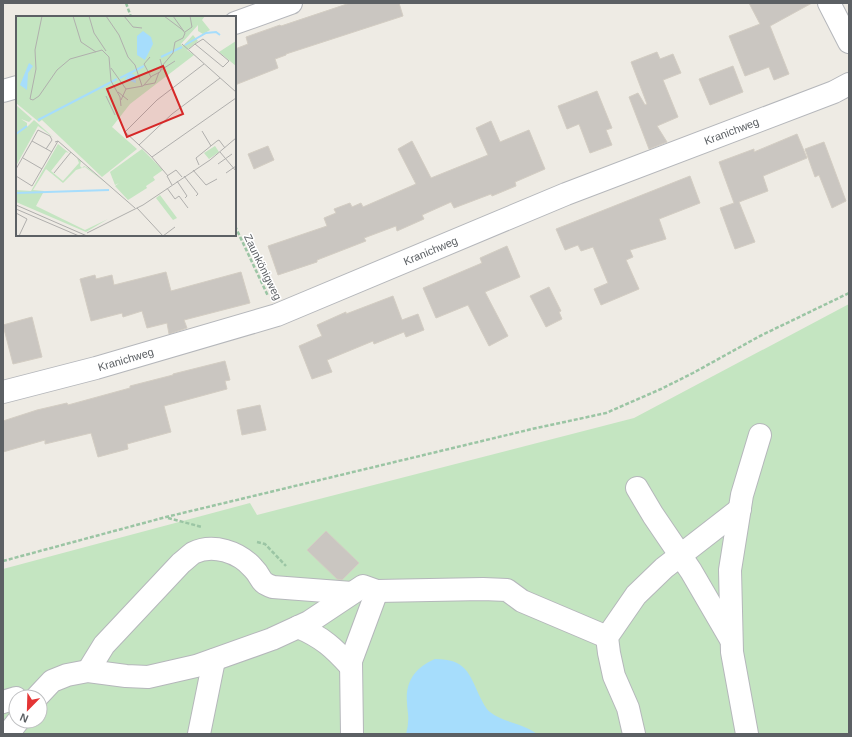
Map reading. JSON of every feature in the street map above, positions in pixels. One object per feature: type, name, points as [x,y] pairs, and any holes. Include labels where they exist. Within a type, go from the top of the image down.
[{"type":"street","points":[[236,23],[291,3]]},
{"type":"street","points":[[829,3],[849,42]]},
{"type":"street","name":"Kranichweg","points":[[3,392],[96,368],[277,315],[566,194],[834,92],[849,84]]},
{"type":"street","points":[[3,91],[16,87]]},
{"type":"street","points":[[747,734],[732,652],[730,570],[742,495],[760,435]]},
{"type":"street","points":[[637,488],[653,515],[691,570],[732,641]]},
{"type":"street","points":[[634,734],[628,708],[614,676],[607,637],[636,595],[664,568],[740,509]]},
{"type":"street","points":[[88,671],[104,644],[180,563],[194,553],[206,550],[224,550],[241,556],[254,569],[263,584],[273,587],[352,593]]},
{"type":"street","points":[[45,689],[52,681],[66,674],[88,671],[148,677],[196,666],[272,639],[309,622],[362,586],[377,591],[483,588],[507,590],[522,601],[607,637]]},
{"type":"street","points":[[352,734],[351,661],[377,591]]},
{"type":"street","points":[[298,627],[312,633],[329,644],[351,667]]},
{"type":"street","points":[[199,734],[214,660]]},
{"type":"path","points":[[126,3],[131,16]]},
{"type":"path","name":"Zaunkönigweg","points":[[236,228],[277,315]]},
{"type":"path","points":[[3,561],[166,517],[524,431],[606,413],[661,390],[760,336],[849,293]]},
{"type":"green space","points":[[849,304],[849,734],[3,734],[3,569],[250,503],[257,515],[634,418]]},
{"type":"water","points":[[435,659],[454,662],[465,669],[473,681],[484,705],[495,716],[526,727],[537,734],[406,734],[408,726],[407,695],[410,682],[422,666]]},
{"type":"building","points":[[350,3],[399,3],[403,16],[286,54],[275,59],[278,68],[236,85],[236,49],[248,44],[246,37],[280,25],[281,26]]},
{"type":"building","points":[[749,3],[812,3],[770,26],[789,74],[774,80],[769,67],[745,76],[729,36],[760,24]]},
{"type":"building","points":[[657,52],[660,59],[673,54],[681,73],[663,80],[678,117],[657,126],[667,142],[649,149],[629,97],[638,93],[645,105],[647,104],[631,62]]},
{"type":"building","points":[[733,66],[743,92],[710,105],[699,79]]},
{"type":"building","points":[[597,91],[612,128],[606,130],[612,145],[590,153],[579,124],[567,129],[558,106]]},
{"type":"building","points":[[491,121],[500,142],[529,130],[545,169],[515,182],[516,186],[492,196],[491,194],[454,208],[451,202],[422,215],[424,219],[397,231],[396,226],[364,238],[366,241],[317,260],[317,262],[278,275],[268,246],[327,226],[324,218],[336,213],[334,209],[350,203],[352,207],[361,203],[363,207],[416,184],[398,149],[412,141],[431,178],[488,155],[476,128]]},
{"type":"building","points":[[797,134],[807,158],[763,176],[768,191],[739,202],[755,242],[735,249],[720,208],[734,203],[719,162],[754,149],[754,152]]},
{"type":"building","points":[[824,142],[846,201],[832,208],[819,175],[815,177],[805,149]]},
{"type":"building","points":[[268,146],[274,160],[254,169],[248,154]]},
{"type":"building","points":[[690,176],[700,203],[659,219],[666,239],[630,250],[633,257],[626,260],[639,289],[601,305],[594,289],[608,283],[593,247],[581,251],[578,245],[565,250],[556,229]]},
{"type":"building","points":[[507,246],[520,277],[485,292],[508,336],[489,346],[468,305],[436,318],[423,288],[482,263],[480,258]]},
{"type":"building","points":[[166,272],[171,291],[241,272],[250,303],[184,320],[187,328],[169,334],[167,323],[147,328],[142,311],[123,317],[122,313],[91,321],[80,279],[95,275],[96,279],[112,275],[114,285]]},
{"type":"building","points":[[549,287],[561,311],[559,312],[562,319],[546,327],[530,296]]},
{"type":"building","points":[[393,296],[402,320],[418,314],[424,330],[406,337],[404,332],[374,344],[373,341],[327,360],[332,372],[312,379],[299,346],[322,336],[317,325],[346,312],[346,314]]},
{"type":"building","points":[[32,317],[42,357],[13,364],[3,325]]},
{"type":"building","points":[[225,361],[230,380],[225,381],[227,389],[164,406],[171,432],[127,444],[128,449],[98,457],[91,433],[45,444],[45,440],[3,452],[3,421],[37,410],[67,403],[68,405],[130,388],[130,386]]},
{"type":"building","points":[[260,405],[266,430],[242,435],[237,410]]},
{"type":"building","points":[[326,531],[359,563],[342,580],[337,579],[307,550]]}]
